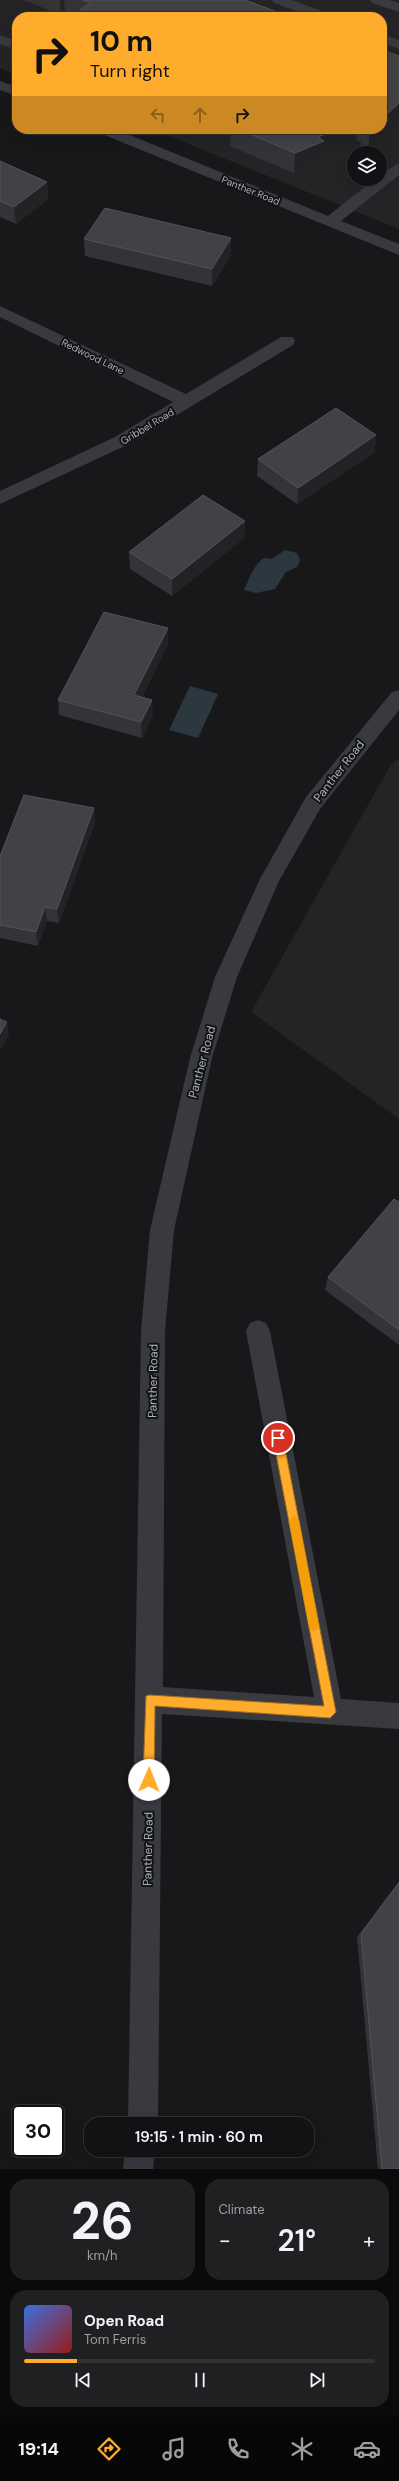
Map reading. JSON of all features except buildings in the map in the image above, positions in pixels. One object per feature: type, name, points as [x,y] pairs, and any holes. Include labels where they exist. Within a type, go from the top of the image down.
[{"type":"street","points":[[279,0],[311,12]]},
{"type":"street","points":[[377,0],[399,8]]},
{"type":"street","points":[[0,39],[12,44]]},
{"type":"street","points":[[387,40],[399,44]]},
{"type":"street","points":[[0,85],[12,90]]},
{"type":"street","name":"Panther Road","points":[[116,134],[399,250]]},
{"type":"street","points":[[330,222],[399,168]]},
{"type":"street","name":"Redwood Lane","points":[[0,311],[187,402]]},
{"type":"street","name":"Gribbel Road","points":[[0,498],[121,441],[287,341]]},
{"type":"street","name":"Panther Road","points":[[144,2117],[150,1700],[153,1331],[162,1230],[201,1058],[226,977],[270,879],[313,803],[399,697]]},
{"type":"street","points":[[258,1331],[330,1712]]},
{"type":"street","points":[[150,1700],[399,1716]]},
{"type":"street","points":[[138,2169],[139,2157]]},
{"type":"shaded area","points":[[0,0],[399,0],[399,229],[163,134],[387,134],[387,12],[12,12],[12,73],[0,68]]},
{"type":"shaded area","points":[[285,550],[297,553],[300,560],[297,567],[286,572],[275,589],[256,593],[244,590],[252,573],[260,561],[264,558],[272,559]]},
{"type":"shaded area","points":[[190,686],[218,694],[198,738],[169,730]]},
{"type":"shaded area","points":[[399,758],[399,1119],[251,1012],[390,766]]},
{"type":"slow traffic","points":[[294,1521],[314,1627]]},
{"type":"route","points":[[149,1780],[150,1700],[330,1712],[278,1438]]}]
